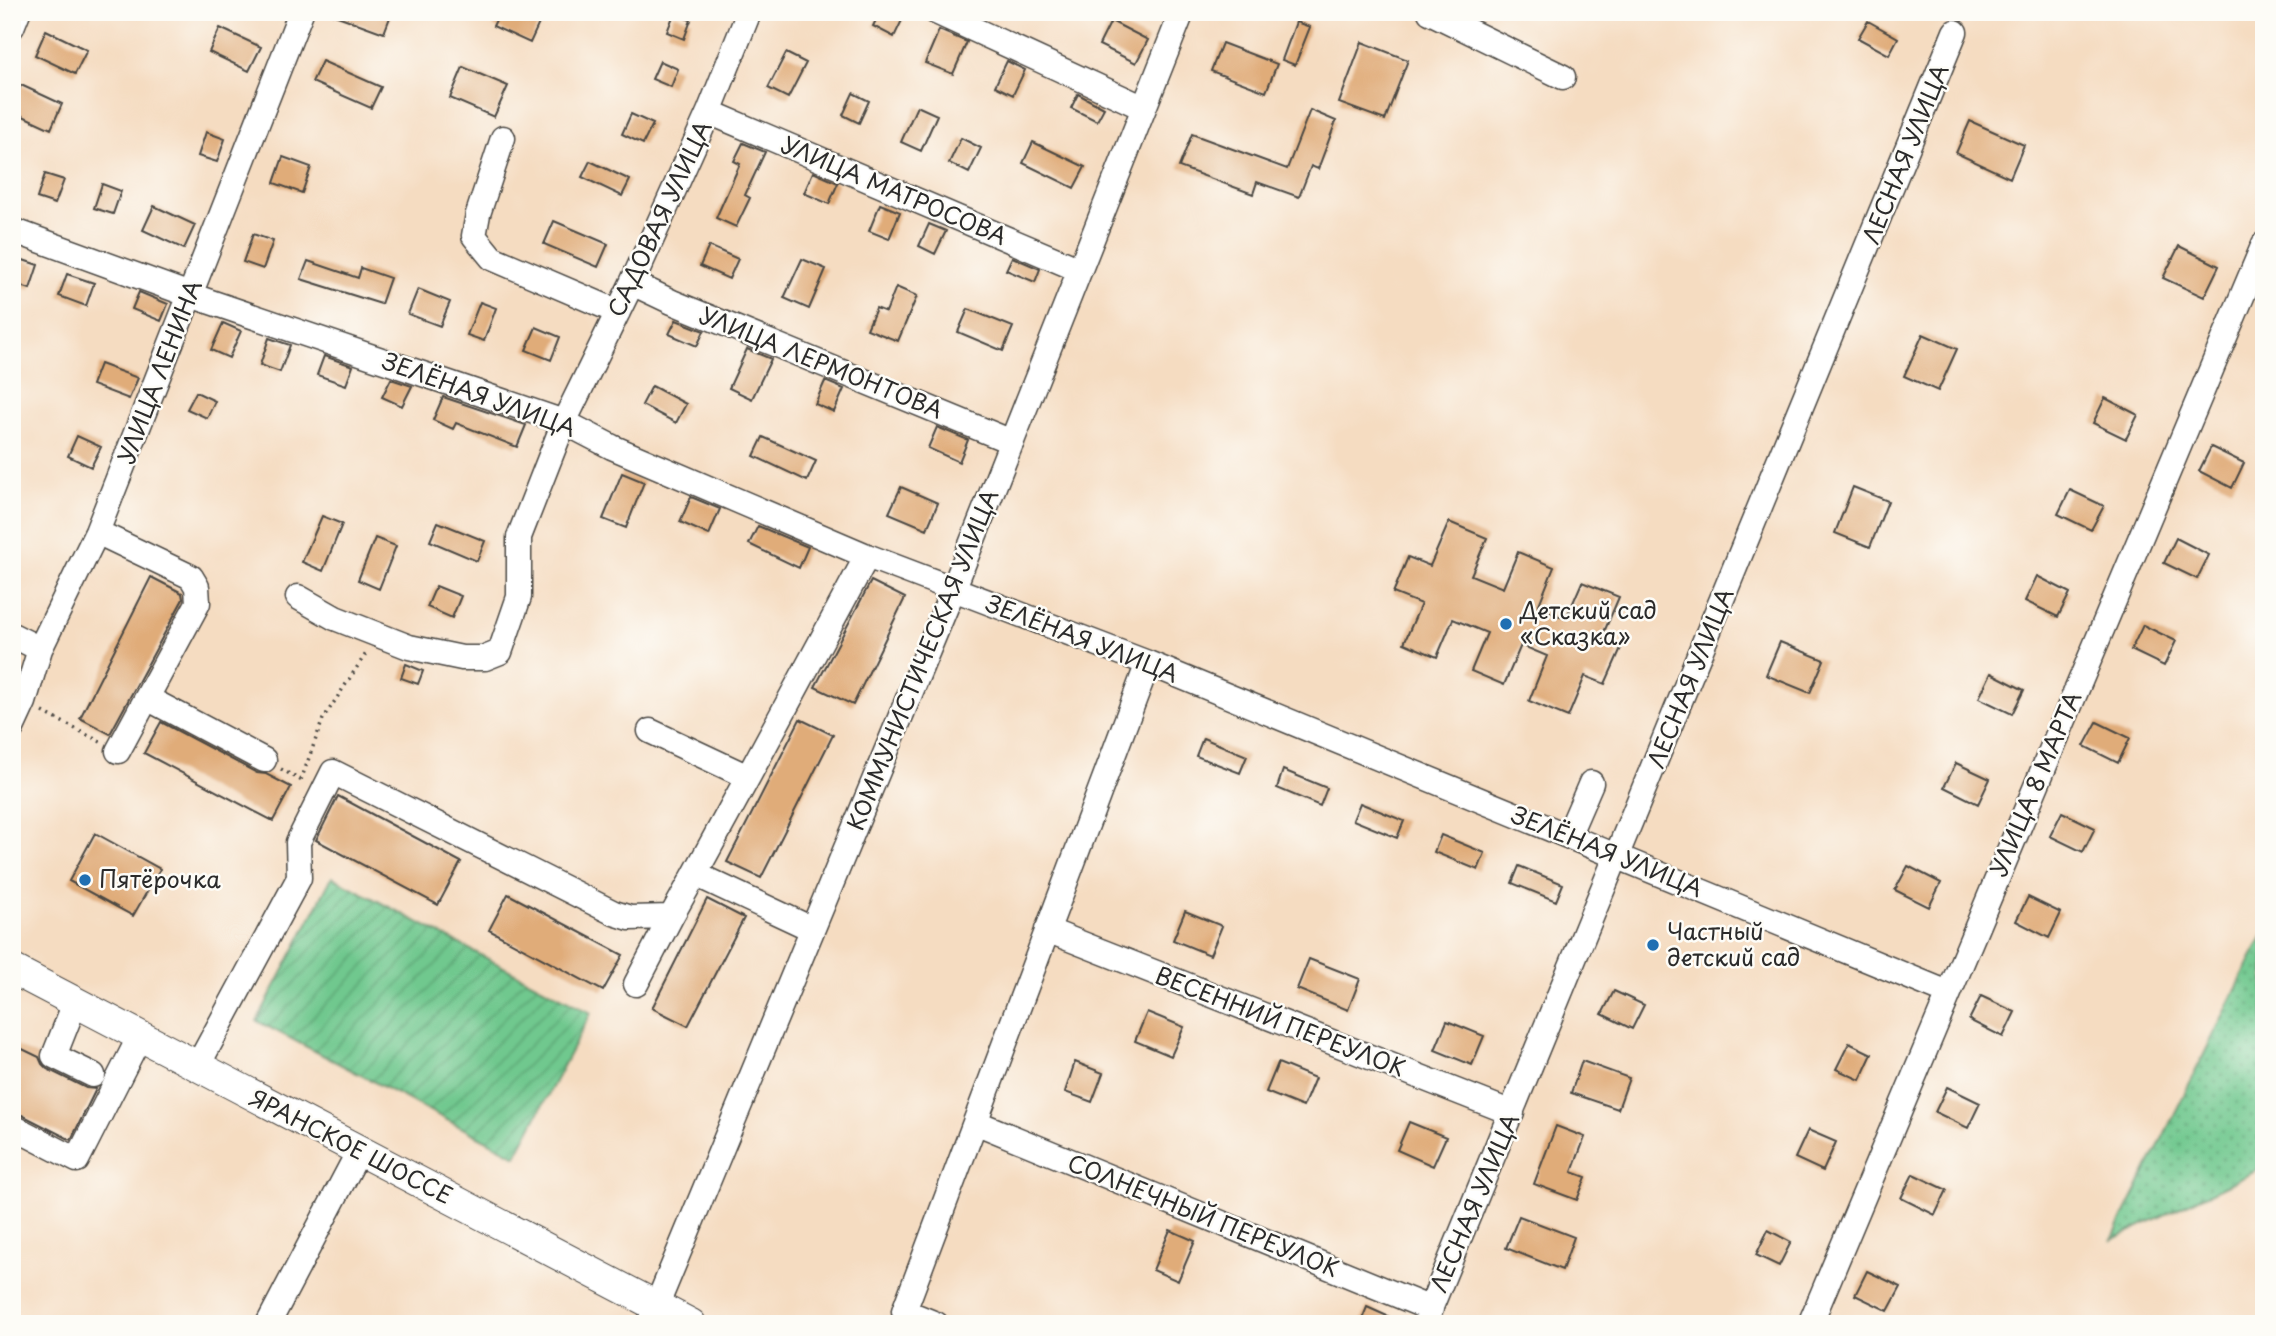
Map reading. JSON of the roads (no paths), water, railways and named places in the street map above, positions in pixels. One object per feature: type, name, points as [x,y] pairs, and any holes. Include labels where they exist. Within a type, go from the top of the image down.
[{"type":"main road","name":"ЯРАНСКОЕ ШОССЕ","points":[[12,969],[359,1151],[652,1314],[691,1324]]},
{"type":"street","points":[[12,27],[18,12]]},
{"type":"street","name":"УЛИЦА ЛЕНИНА","points":[[12,728],[24,702],[40,649],[97,532],[301,12]]},
{"type":"street","name":"САДОВАЯ УЛИЦА","points":[[298,597],[335,618],[409,647],[463,658],[485,658],[500,652],[519,597],[519,537],[564,422],[632,283],[709,112],[749,12]]},
{"type":"street","points":[[936,12],[1144,108]]},
{"type":"street","name":"КОММУНИСТИЧЕСКАЯ УЛИЦА","points":[[652,1314],[953,590],[1182,12]]},
{"type":"street","points":[[1430,12],[1563,77]]},
{"type":"street","name":"ЛЕСНАЯ УЛИЦА","points":[[1428,1316],[1955,32]]},
{"type":"street","name":"УЛИЦА МАТРОСОВА","points":[[709,112],[1080,271]]},
{"type":"street","points":[[503,138],[478,214],[474,236],[492,258],[618,312]]},
{"type":"street","name":"ЗЕЛЁНАЯ УЛИЦА","points":[[12,230],[190,295],[564,422],[612,447],[867,556],[1148,663],[1948,993]]},
{"type":"street","name":"УЛИЦА 8 МАРТА","points":[[1810,1324],[2264,244]]},
{"type":"street","name":"УЛИЦА ЛЕРМОНТОВА","points":[[632,283],[1012,442]]},
{"type":"street","points":[[97,532],[191,577],[197,587],[198,603],[118,751]]},
{"type":"street","points":[[636,984],[867,556]]},
{"type":"street","points":[[12,635],[40,649]]},
{"type":"street","points":[[936,1324],[904,1311],[1148,663]]},
{"type":"street","points":[[147,698],[264,760]]},
{"type":"street","points":[[650,731],[748,778]]},
{"type":"street","points":[[197,1067],[299,878],[298,842],[333,772],[614,914],[630,918],[671,917]]},
{"type":"street","points":[[1568,836],[1591,783]]},
{"type":"street","points":[[695,874],[812,929]]},
{"type":"street","name":"ВЕСЕННИЙ ПЕРЕУЛОК","points":[[1047,930],[1512,1113]]},
{"type":"street","points":[[75,1003],[54,1056],[93,1075]]},
{"type":"street","points":[[15,1128],[77,1160],[140,1036]]},
{"type":"street","name":"СОЛНЕЧНЫЙ ПЕРЕУЛОК","points":[[975,1122],[1428,1316]]},
{"type":"street","points":[[268,1324],[359,1151]]},
{"type":"place","name":"Детский сад «Сказка»","points":[[1506,624]]},
{"type":"place","name":"Пятёрочка","points":[[85,880]]},
{"type":"place","name":"Частный детский сад","points":[[1653,945]]}]
